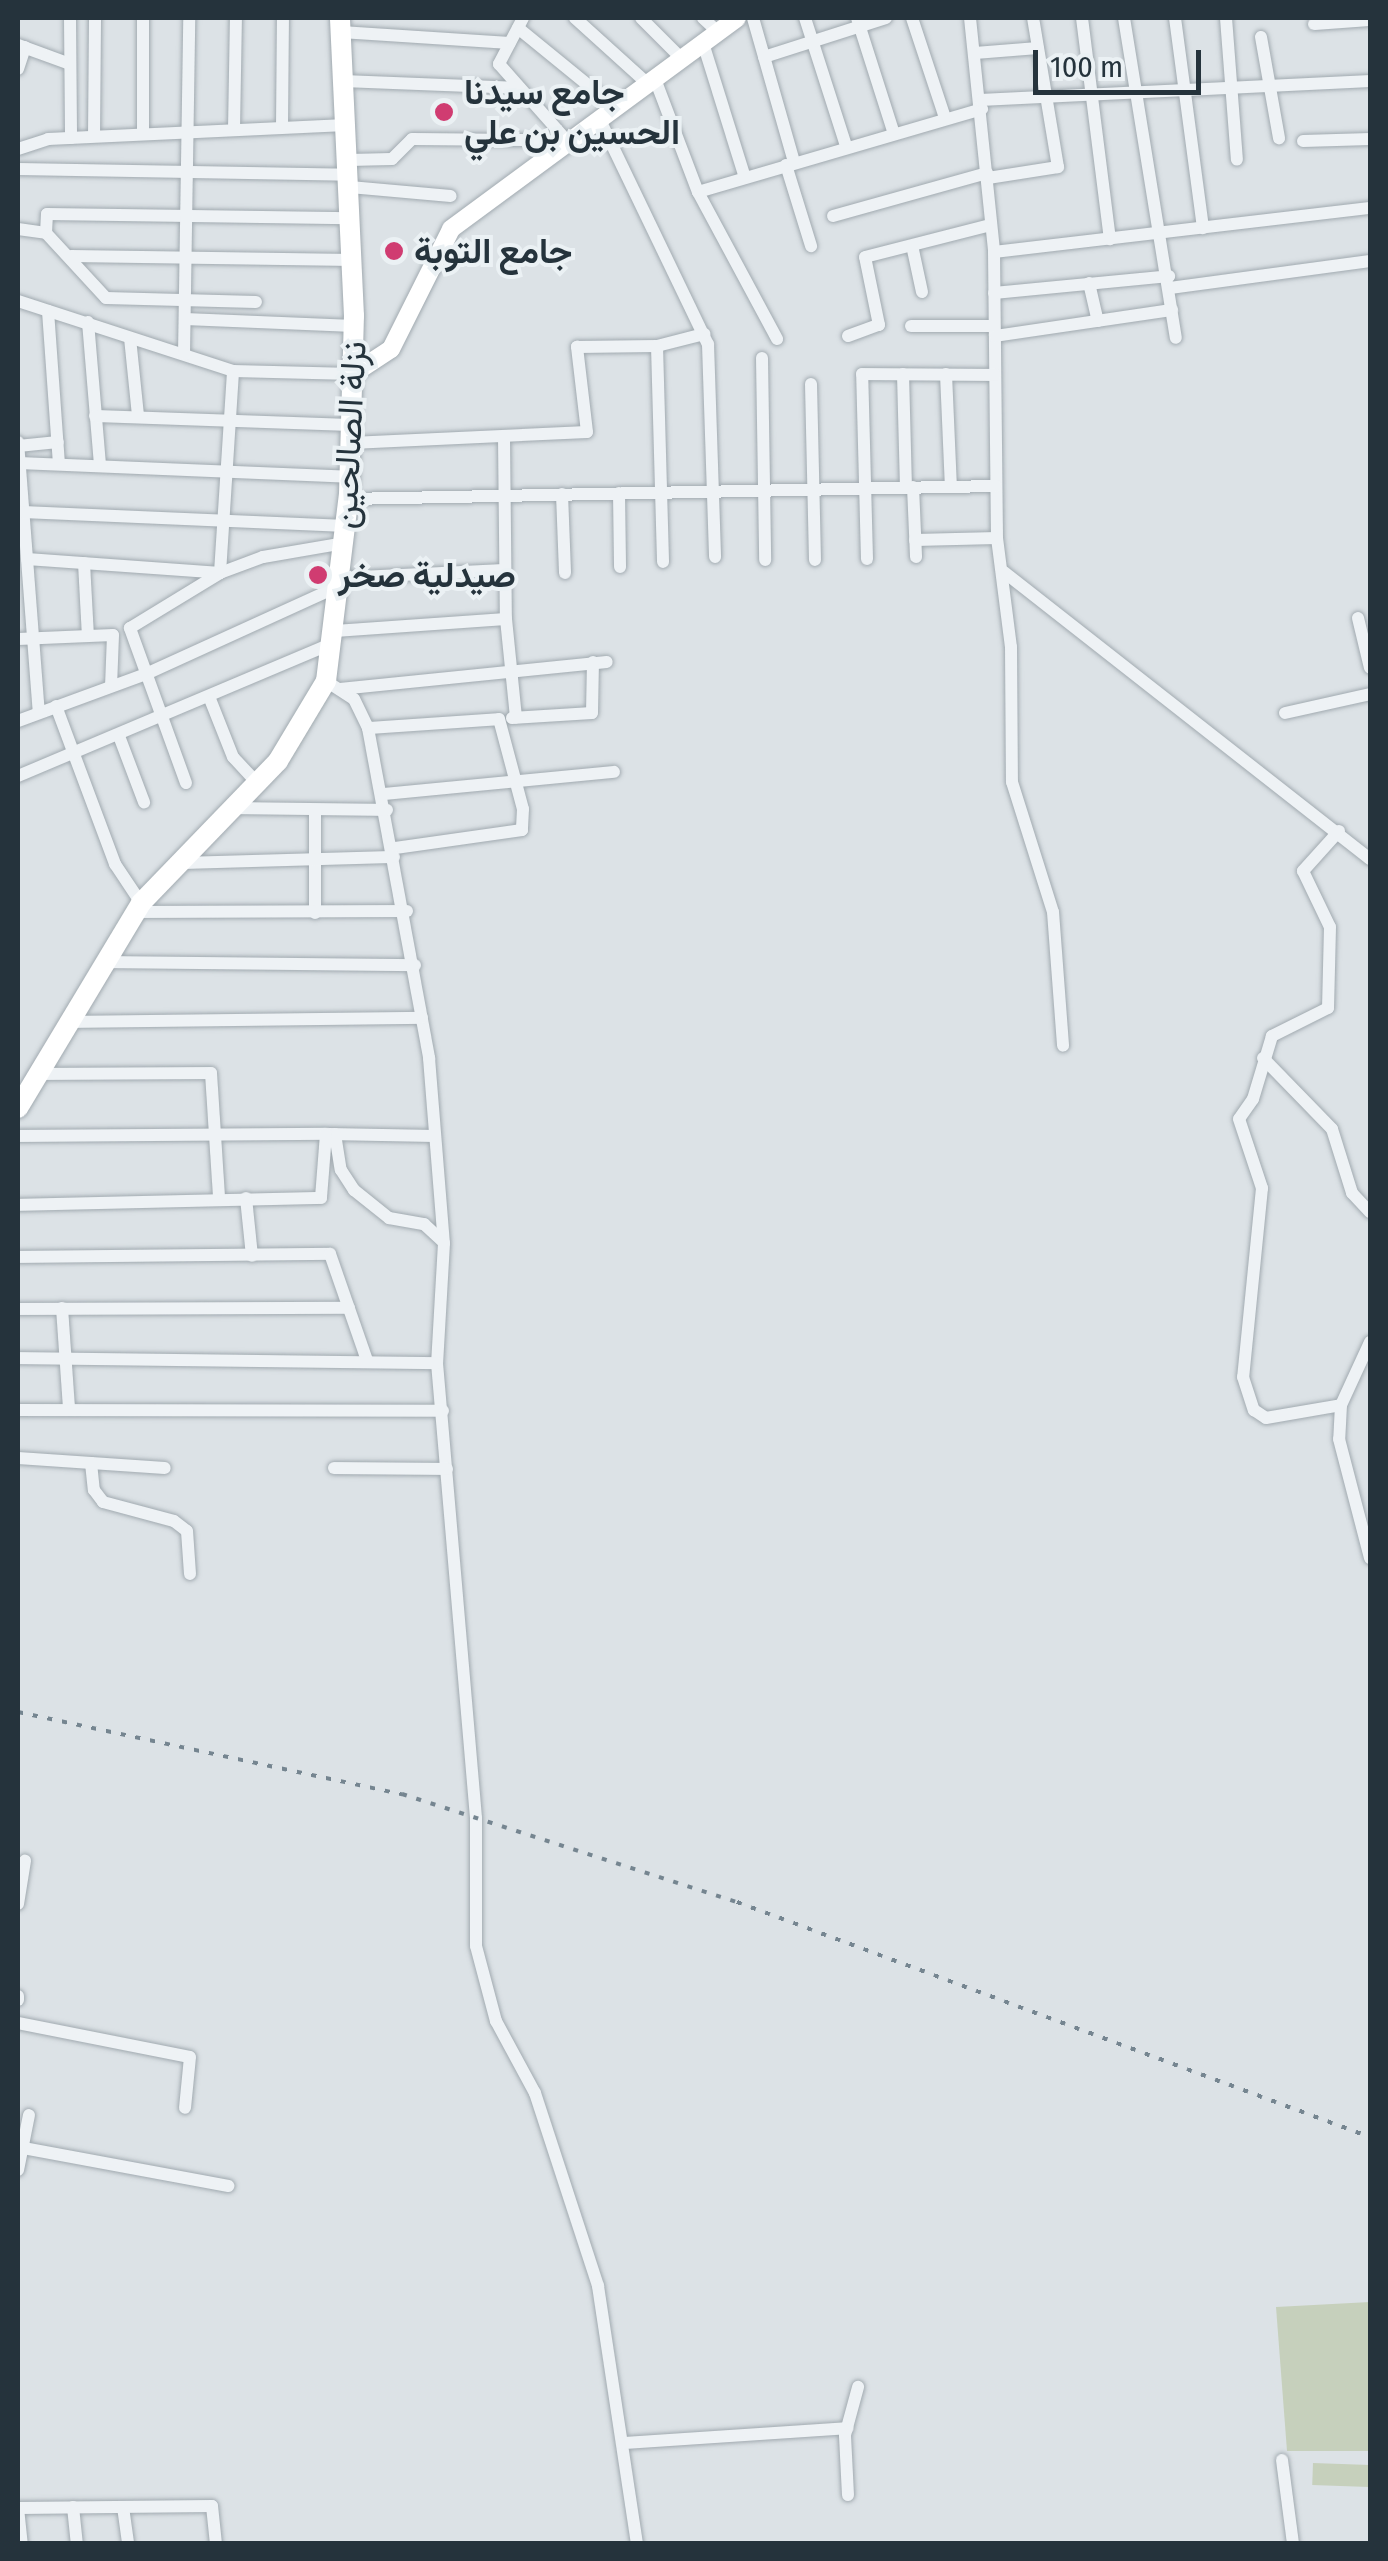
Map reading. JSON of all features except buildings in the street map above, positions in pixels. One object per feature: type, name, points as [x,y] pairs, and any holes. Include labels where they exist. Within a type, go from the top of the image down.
[{"type":"main road","name":"نزلة الصالحين","points":[[18,1108],[139,908],[257,783],[333,685],[349,488],[354,326],[340,25]]},
{"type":"street","points":[[70,18],[70,138]]},
{"type":"street","points":[[94,136],[95,18]]},
{"type":"street","points":[[143,18],[143,134]]},
{"type":"street","points":[[184,354],[189,18]]},
{"type":"street","points":[[234,129],[236,18]]},
{"type":"street","points":[[282,127],[283,18]]},
{"type":"street","points":[[575,18],[652,82],[698,192],[776,339]]},
{"type":"street","points":[[641,18],[682,59]]},
{"type":"street","points":[[702,18],[745,178]]},
{"type":"street","points":[[18,301],[233,370],[353,374],[391,349],[452,229],[737,18]]},
{"type":"street","points":[[753,18],[811,246]]},
{"type":"street","points":[[805,18],[846,146]]},
{"type":"street","points":[[764,57],[813,42],[858,22],[886,18]]},
{"type":"street","points":[[912,18],[944,115]]},
{"type":"street","points":[[970,18],[994,252],[997,538],[1004,572],[1012,782],[1053,912],[1063,1046]]},
{"type":"street","points":[[833,216],[987,176],[1058,167],[1033,18]]},
{"type":"street","points":[[1082,18],[1110,239]]},
{"type":"street","points":[[1124,18],[1176,338]]},
{"type":"street","points":[[1175,18],[1203,228]]},
{"type":"street","points":[[1226,18],[1236,160]]},
{"type":"street","points":[[1314,24],[1370,20]]},
{"type":"street","points":[[858,22],[893,131]]},
{"type":"street","points":[[566,145],[499,64],[521,23],[616,108]]},
{"type":"street","points":[[340,25],[510,43]]},
{"type":"street","points":[[1261,38],[1279,138]]},
{"type":"street","points":[[18,69],[21,46],[70,64]]},
{"type":"street","points":[[975,53],[1038,48]]},
{"type":"street","points":[[344,81],[520,88]]},
{"type":"street","points":[[698,192],[981,104],[1047,96],[1370,81]]},
{"type":"street","points":[[600,120],[704,334],[715,556]]},
{"type":"street","points":[[18,149],[94,136],[346,124]]},
{"type":"street","points":[[349,174],[392,159],[412,138],[531,140],[566,145]]},
{"type":"street","points":[[1303,141],[1370,139]]},
{"type":"street","points":[[18,169],[349,174],[450,196]]},
{"type":"street","points":[[994,252],[1370,208]]},
{"type":"street","points":[[46,233],[47,214],[351,218]]},
{"type":"street","points":[[848,336],[879,325],[865,258],[913,250],[992,225]]},
{"type":"street","points":[[18,229],[46,233],[106,298],[256,302]]},
{"type":"street","points":[[913,250],[922,292]]},
{"type":"street","points":[[71,256],[353,260]]},
{"type":"street","points":[[994,293],[1088,283],[1169,282],[1370,262]]},
{"type":"street","points":[[1088,283],[1098,321]]},
{"type":"street","points":[[48,310],[60,464]]},
{"type":"street","points":[[911,326],[995,331],[1172,310]]},
{"type":"street","points":[[185,319],[354,326]]},
{"type":"street","points":[[88,322],[100,465]]},
{"type":"street","points":[[95,416],[230,421],[351,434],[504,438],[587,432],[578,348],[657,346],[704,334]]},
{"type":"street","points":[[130,338],[138,416]]},
{"type":"street","points":[[657,346],[663,562]]},
{"type":"street","points":[[762,358],[765,560]]},
{"type":"street","points":[[220,573],[233,370]]},
{"type":"street","points":[[866,560],[862,374],[995,375]]},
{"type":"street","points":[[903,374],[916,557]]},
{"type":"street","points":[[946,374],[951,486]]},
{"type":"street","points":[[812,384],[815,560]]},
{"type":"street","points":[[504,438],[506,619],[516,717]]},
{"type":"street","points":[[40,712],[18,445],[58,442]]},
{"type":"street","points":[[19,463],[227,470],[349,488],[502,496],[996,486]]},
{"type":"street","points":[[620,493],[620,567]]},
{"type":"street","points":[[562,494],[564,573]]},
{"type":"street","points":[[23,512],[224,522],[345,534]]},
{"type":"street","points":[[186,783],[130,628],[220,573],[345,534]]},
{"type":"street","points":[[916,540],[997,538]]},
{"type":"street","points":[[27,558],[220,573]]},
{"type":"street","points":[[84,563],[88,636]]},
{"type":"street","points":[[18,721],[146,674],[340,582],[504,570]]},
{"type":"street","points":[[1004,572],[1370,858]]},
{"type":"street","points":[[1358,618],[1370,668]]},
{"type":"street","points":[[18,776],[163,720],[334,637],[506,619]]},
{"type":"street","points":[[18,640],[113,635],[112,686]]},
{"type":"street","points":[[333,685],[600,662],[592,712],[368,728]]},
{"type":"street","points":[[333,685],[354,699],[368,728],[384,794],[406,911],[436,1136],[444,1242],[437,1363],[476,1818],[476,1946],[496,2021],[535,2093],[574,2200],[598,2286],[636,2544]]},
{"type":"street","points":[[1285,713],[1370,694]]},
{"type":"street","points":[[210,699],[233,757],[257,783]]},
{"type":"street","points":[[56,706],[116,864],[139,908],[406,911]]},
{"type":"street","points":[[178,863],[314,860],[394,852],[522,830],[515,780],[499,719]]},
{"type":"street","points":[[119,736],[144,802]]},
{"type":"street","points":[[384,794],[614,772]]},
{"type":"street","points":[[234,808],[387,810]]},
{"type":"street","points":[[314,812],[315,912]]},
{"type":"street","points":[[1339,831],[1303,871],[1330,927],[1328,1008],[1272,1036],[1253,1098],[1239,1119],[1262,1188],[1243,1377],[1254,1410],[1266,1418],[1341,1405]]},
{"type":"street","points":[[106,962],[414,965]]},
{"type":"street","points":[[70,1022],[422,1018]]},
{"type":"street","points":[[1263,1058],[1332,1129],[1352,1194],[1370,1212]]},
{"type":"street","points":[[38,1074],[206,1071],[213,1076],[219,1198]]},
{"type":"street","points":[[18,1205],[325,1196],[331,1134]]},
{"type":"street","points":[[331,1134],[341,1170],[354,1190],[389,1218],[424,1224],[444,1242]]},
{"type":"street","points":[[18,1136],[436,1136]]},
{"type":"street","points":[[246,1198],[252,1256]]},
{"type":"street","points":[[18,1258],[330,1254],[368,1360]]},
{"type":"street","points":[[62,1308],[69,1408]]},
{"type":"street","points":[[18,1309],[350,1308]]},
{"type":"street","points":[[1370,1342],[1341,1405],[1339,1439],[1370,1558]]},
{"type":"street","points":[[18,1358],[437,1363]]},
{"type":"street","points":[[18,1410],[443,1410]]},
{"type":"street","points":[[18,1458],[165,1468]]},
{"type":"street","points":[[91,1462],[94,1490],[103,1502],[187,1531],[190,1574]]},
{"type":"street","points":[[334,1468],[447,1468]]},
{"type":"street","points":[[18,1904],[24,1861]]},
{"type":"street","points":[[18,2023],[190,2057],[185,2108]]},
{"type":"street","points":[[18,2170],[29,2115]]},
{"type":"street","points":[[21,2148],[228,2186]]},
{"type":"street","points":[[848,2496],[847,2428],[858,2387]]},
{"type":"street","points":[[623,2443],[847,2428]]},
{"type":"street","points":[[1282,2460],[1293,2544]]},
{"type":"street","points":[[22,2544],[18,2508],[212,2506],[216,2544]]},
{"type":"street","points":[[73,2507],[78,2544]]},
{"type":"street","points":[[123,2507],[128,2544]]},
{"type":"green space","points":[[1370,2302],[1370,2451],[1287,2451],[1276,2307]]},
{"type":"green space","points":[[1313,2463],[1370,2465],[1369,2487],[1312,2485]]},
{"type":"railway","points":[[18,1712],[402,1794],[737,1902],[1370,2137]]},
{"type":"place","name":"جامع سيدنا الحسين بن علي","points":[[444,112]]},
{"type":"place","name":"جامع التوبة","points":[[394,251]]},
{"type":"place","name":"صيدلية صخر","points":[[318,575]]}]
